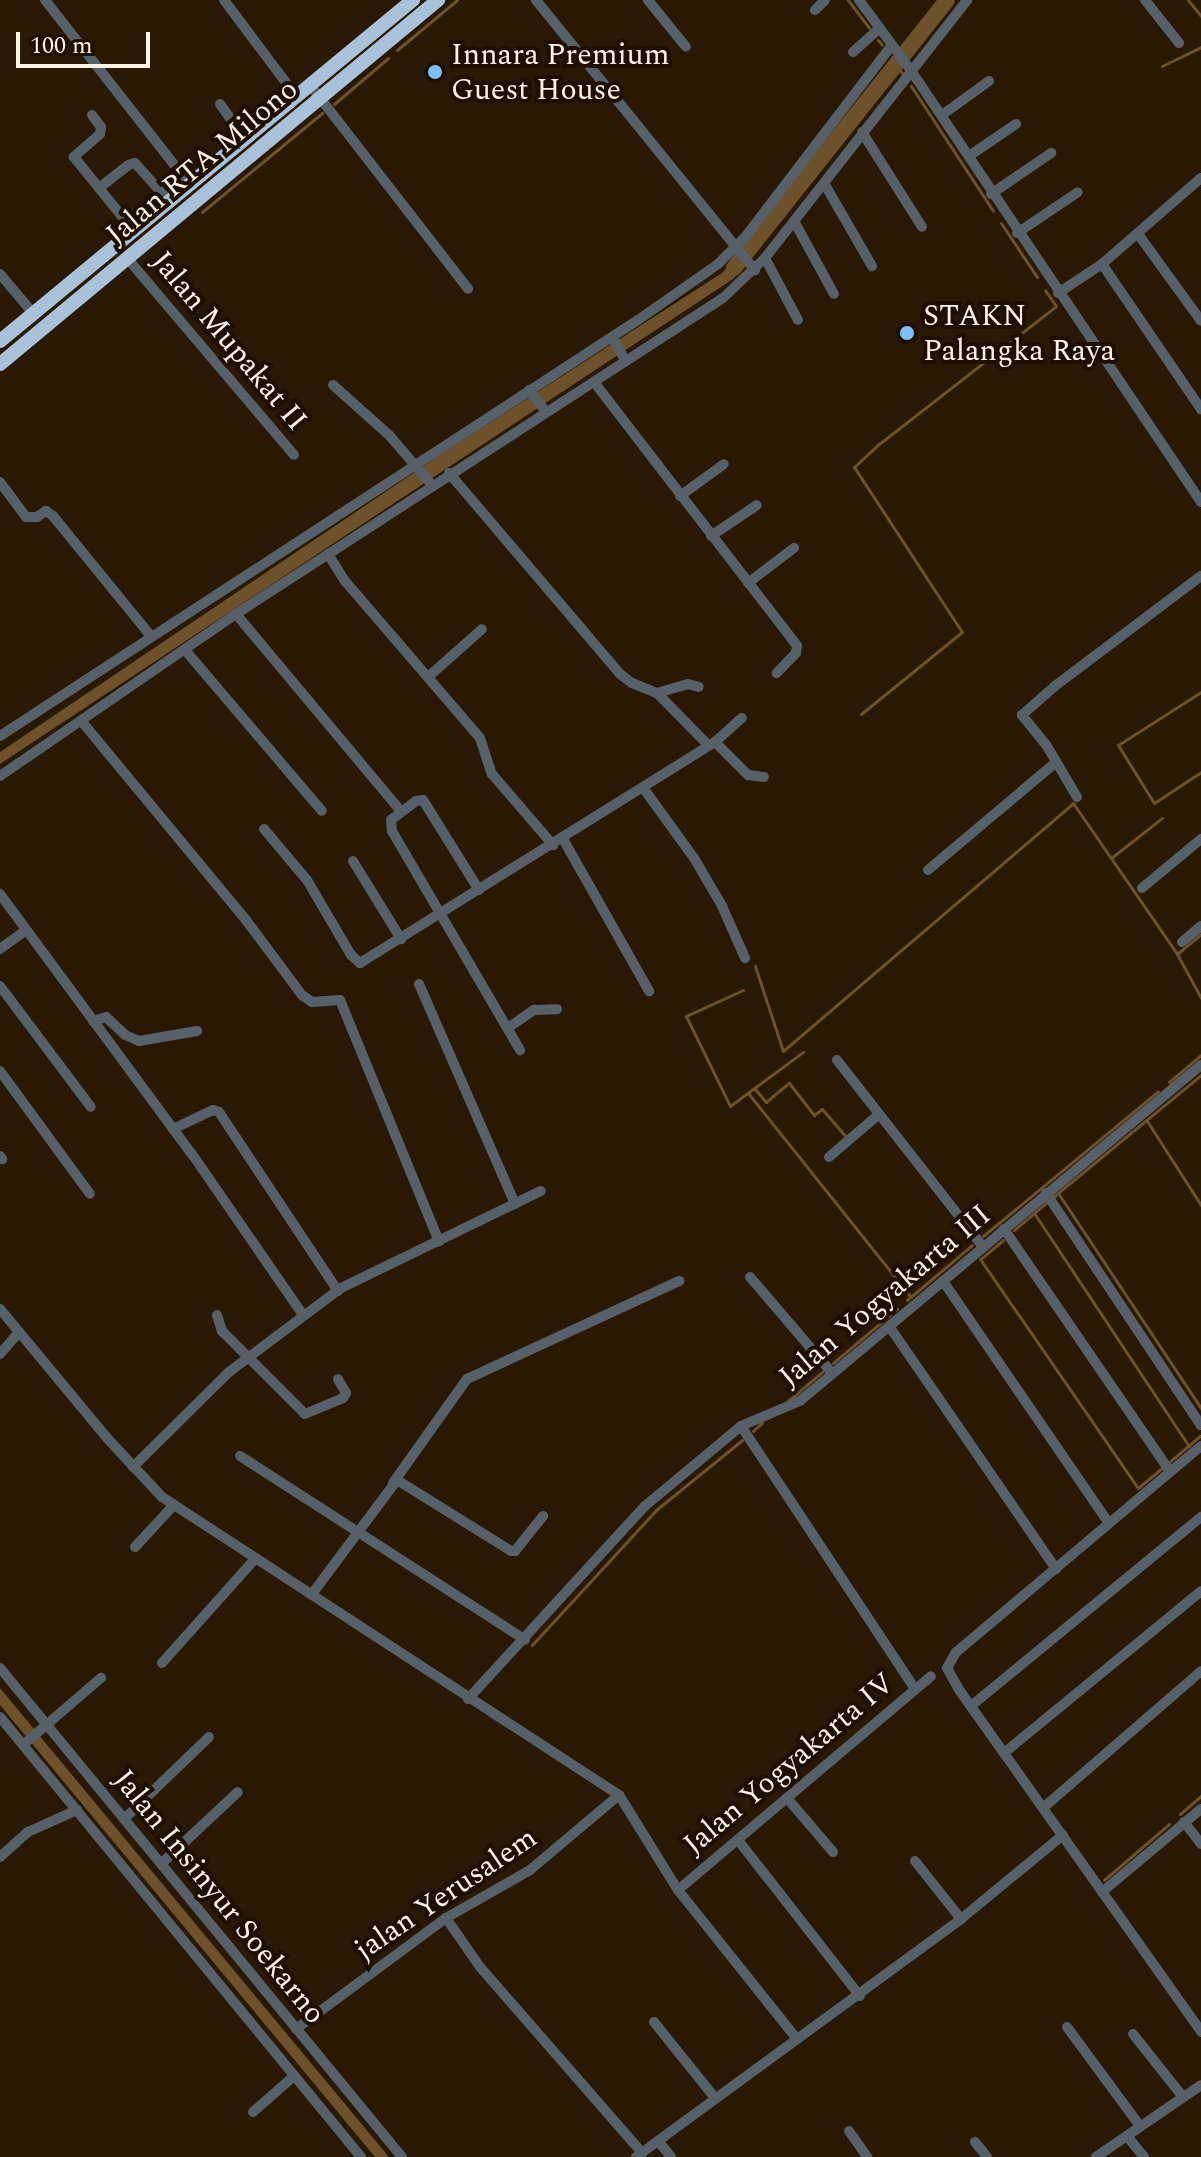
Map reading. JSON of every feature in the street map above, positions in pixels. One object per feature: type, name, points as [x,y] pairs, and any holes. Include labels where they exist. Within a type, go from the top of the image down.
[{"type":"highway","name":"Jalan RTA Milono","points":[[0,341],[413,0]]},
{"type":"highway","name":"Jalan RTA Milono","points":[[0,364],[438,0]]},
{"type":"highway","points":[[60,292],[71,305]]},
{"type":"street","points":[[45,0],[190,185]]},
{"type":"street","points":[[224,0],[296,96]]},
{"type":"street","points":[[536,0],[745,258]]},
{"type":"street","points":[[648,0],[686,47]]},
{"type":"street","points":[[815,10],[825,0]]},
{"type":"street","points":[[859,0],[942,115],[1017,233],[1201,502]]},
{"type":"street","points":[[765,258],[967,0]]},
{"type":"street","points":[[1145,0],[1179,43]]},
{"type":"street","points":[[853,52],[880,28]]},
{"type":"street","points":[[0,736],[151,636],[423,474],[537,400],[594,382],[723,298],[745,258],[897,52]]},
{"type":"street","points":[[942,115],[989,81]]},
{"type":"street","points":[[310,85],[468,289]]},
{"type":"street","points":[[220,104],[245,139]]},
{"type":"street","points":[[92,115],[101,127],[100,134],[74,157],[133,230]]},
{"type":"street","points":[[969,156],[1016,124]]},
{"type":"street","points":[[862,132],[922,227]]},
{"type":"street","points":[[991,194],[1051,153]]},
{"type":"street","points":[[99,188],[135,163],[169,201]]},
{"type":"street","points":[[1058,293],[1102,264],[1201,178]]},
{"type":"street","points":[[824,183],[872,266]]},
{"type":"street","points":[[1017,233],[1078,192]]},
{"type":"street","points":[[794,221],[834,294]]},
{"type":"street","points":[[1138,234],[1201,321]]},
{"type":"street","name":"Jalan Mupakat II","points":[[127,258],[294,455]]},
{"type":"street","points":[[0,776],[83,723],[236,614],[328,554],[423,474],[449,473],[613,339],[745,258],[765,258]]},
{"type":"street","points":[[765,258],[798,320]]},
{"type":"street","points":[[1102,264],[1201,409]]},
{"type":"street","points":[[0,274],[33,313]]},
{"type":"street","points":[[613,339],[625,360]]},
{"type":"street","points":[[594,382],[797,646],[796,653],[777,673]]},
{"type":"street","points":[[333,385],[389,435],[423,474]]},
{"type":"street","points":[[680,496],[724,464]]},
{"type":"street","points":[[449,473],[620,674],[632,683],[657,693],[748,775],[764,777]]},
{"type":"street","points":[[0,482],[31,518],[46,511],[53,516],[151,636]]},
{"type":"street","points":[[711,536],[757,505]]},
{"type":"street","points":[[748,583],[794,548]]},
{"type":"street","points":[[328,554],[345,581],[480,738],[492,774],[558,842],[649,991]]},
{"type":"street","points":[[1077,797],[1047,746],[1022,715],[1055,686],[1201,576]]},
{"type":"street","points":[[236,614],[401,811]]},
{"type":"street","points":[[428,677],[482,629]]},
{"type":"street","points":[[185,650],[322,811]]},
{"type":"street","points":[[657,693],[688,684],[699,687]]},
{"type":"street","points":[[264,829],[307,880],[355,960],[362,962],[644,789],[712,744],[742,718]]},
{"type":"street","points":[[83,723],[246,920],[302,995],[312,1002],[340,1000],[439,1241]]},
{"type":"street","points":[[928,870],[1055,763]]},
{"type":"street","points":[[644,789],[694,858],[722,906],[745,958]]},
{"type":"street","points":[[479,890],[423,800],[391,820],[390,827],[520,1050]]},
{"type":"street","points":[[1142,888],[1201,839]]},
{"type":"street","points":[[353,861],[401,939]]},
{"type":"street","points":[[0,894],[173,1129],[303,1315]]},
{"type":"street","points":[[1182,942],[1201,926]]},
{"type":"street","points":[[0,949],[26,930]]},
{"type":"street","points":[[419,984],[515,1204]]},
{"type":"street","points":[[0,986],[91,1107]]},
{"type":"street","points":[[508,1028],[534,1010],[557,1009]]},
{"type":"street","points":[[93,1021],[101,1017],[111,1020],[125,1035],[139,1041],[197,1031]]},
{"type":"street","points":[[837,1060],[983,1247]]},
{"type":"street","name":"Jalan Yogyakarta III","points":[[468,1699],[645,1506],[741,1426],[791,1407],[1201,1065]]},
{"type":"street","points":[[0,1071],[90,1194]]},
{"type":"street","points":[[173,1129],[213,1110],[219,1112],[338,1291]]},
{"type":"street","points":[[829,1157],[878,1115]]},
{"type":"street","points":[[133,1467],[164,1434],[248,1358],[338,1291],[541,1191]]},
{"type":"street","points":[[1046,1193],[1201,1425]]},
{"type":"street","points":[[1004,1229],[1170,1471]]},
{"type":"street","points":[[750,1277],[832,1373]]},
{"type":"street","points":[[312,1594],[467,1379],[679,1281]]},
{"type":"street","points":[[943,1281],[1109,1523]]},
{"type":"street","points":[[0,1309],[133,1467],[173,1506],[619,1795],[678,1890],[796,2038]]},
{"type":"street","points":[[217,1315],[222,1331],[305,1414],[343,1398],[346,1393],[338,1379]]},
{"type":"street","points":[[889,1326],[1056,1569]]},
{"type":"street","points":[[0,1354],[19,1332]]},
{"type":"street","points":[[741,1426],[915,1689]]},
{"type":"street","points":[[1201,1446],[950,1656],[949,1675],[1175,1996],[1197,2019],[1201,2032]]},
{"type":"street","points":[[240,1456],[525,1640]]},
{"type":"street","points":[[393,1483],[400,1480],[511,1551],[515,1551],[543,1516]]},
{"type":"street","points":[[135,1547],[173,1506]]},
{"type":"street","points":[[971,1706],[1201,1517]]},
{"type":"street","points":[[162,1663],[256,1558]]},
{"type":"street","points":[[1004,1753],[1201,1591]]},
{"type":"street","name":"Jalan Insinyur Soekarno","points":[[0,1668],[402,2157]]},
{"type":"street","points":[[1043,1808],[1201,1671]]},
{"type":"street","name":"Jalan Yogyakarta IV","points":[[678,1890],[931,1676]]},
{"type":"street","points":[[30,1740],[101,1678]]},
{"type":"street","name":"Jalan Insinyur Soekarno","points":[[0,1717],[30,1740],[77,1810],[361,2157]]},
{"type":"street","points":[[124,1819],[209,1737]]},
{"type":"street","points":[[161,1864],[238,1792]]},
{"type":"street","name":"jalan Yerusalem","points":[[296,2029],[446,1918],[530,1870],[619,1795]]},
{"type":"street","points":[[787,1798],[833,1852]]},
{"type":"street","points":[[1102,1892],[1201,1809]]},
{"type":"street","points":[[0,1857],[28,1832],[77,1810]]},
{"type":"street","points":[[1184,1822],[1201,1844]]},
{"type":"street","points":[[446,1918],[480,1967],[639,2155],[796,2038],[860,1996],[961,1919],[1063,1835]]},
{"type":"street","points":[[738,1840],[860,1996]]},
{"type":"street","points":[[915,1861],[961,1919]]},
{"type":"street","points":[[654,2022],[715,2098]]},
{"type":"street","points":[[1067,2027],[1140,2126]]},
{"type":"street","points":[[1133,2034],[1183,2097]]},
{"type":"street","points":[[253,2112],[294,2076]]},
{"type":"street","points":[[1096,2157],[1201,2085]]},
{"type":"street","points":[[849,2131],[867,2157]]},
{"type":"street","points":[[1127,2136],[1144,2157]]},
{"type":"street","points":[[659,2142],[671,2157]]},
{"type":"street","points":[[975,2142],[987,2157]]},
{"type":"shaded area","points":[[744,249],[753,258],[733,279],[0,764],[0,752],[449,449],[722,273]]},
{"type":"shaded area","points":[[0,1688],[389,2157],[375,2157],[0,1705]]},
{"type":"waterway","points":[[397,50],[457,0]]},
{"type":"waterway","points":[[848,0],[869,28]]},
{"type":"waterway","points":[[734,268],[947,0]]},
{"type":"waterway","points":[[1188,0],[1201,16]]},
{"type":"waterway","points":[[878,40],[882,45]]},
{"type":"waterway","points":[[1162,66],[1201,47]]},
{"type":"waterway","points":[[334,104],[388,58]]},
{"type":"waterway","points":[[892,58],[902,73]]},
{"type":"waterway","points":[[911,86],[993,211]]},
{"type":"waterway","points":[[202,212],[322,113]]},
{"type":"waterway","points":[[1001,223],[1037,277]]},
{"type":"waterway","points":[[861,714],[962,632],[854,467],[879,444],[1056,306],[1045,290]]},
{"type":"waterway","points":[[1201,692],[1118,745],[1154,803],[1201,772]]},
{"type":"waterway","points":[[755,966],[783,1051],[1073,803],[1177,954],[1201,998]]},
{"type":"waterway","points":[[1111,858],[1162,818]]},
{"type":"waterway","points":[[1177,954],[1201,934]]},
{"type":"waterway","points":[[743,990],[686,1016],[730,1106],[803,1052]]},
{"type":"waterway","points":[[1169,1082],[1201,1055]]},
{"type":"waterway","points":[[1053,1197],[1201,1075]]},
{"type":"waterway","points":[[755,1089],[766,1102],[789,1083],[814,1115],[822,1109],[845,1135]]},
{"type":"waterway","points":[[983,1236],[1158,1091]]},
{"type":"waterway","points":[[748,1093],[911,1297]]},
{"type":"waterway","points":[[1147,1121],[1201,1205]]},
{"type":"waterway","points":[[1058,1193],[1201,1408]]},
{"type":"waterway","points":[[1014,1230],[1047,1202]]},
{"type":"waterway","points":[[1034,1213],[1189,1446]]},
{"type":"waterway","points":[[1003,1240],[980,1259],[1138,1488],[1163,1467]]},
{"type":"waterway","points":[[907,1300],[972,1245]]},
{"type":"waterway","points":[[833,1363],[897,1309]]},
{"type":"waterway","points":[[788,1401],[822,1372]]},
{"type":"waterway","points":[[753,1431],[762,1423]]},
{"type":"waterway","points":[[1168,1463],[1200,1436]]},
{"type":"waterway","points":[[532,1645],[656,1510],[742,1440]]},
{"type":"waterway","points":[[1180,1814],[1201,1796]]},
{"type":"waterway","points":[[1104,1880],[1169,1824]]},
{"type":"place","name":"Innara Premium Guest House","points":[[435,72]]},
{"type":"place","name":"STAKN Palangka Raya","points":[[907,333]]}]
